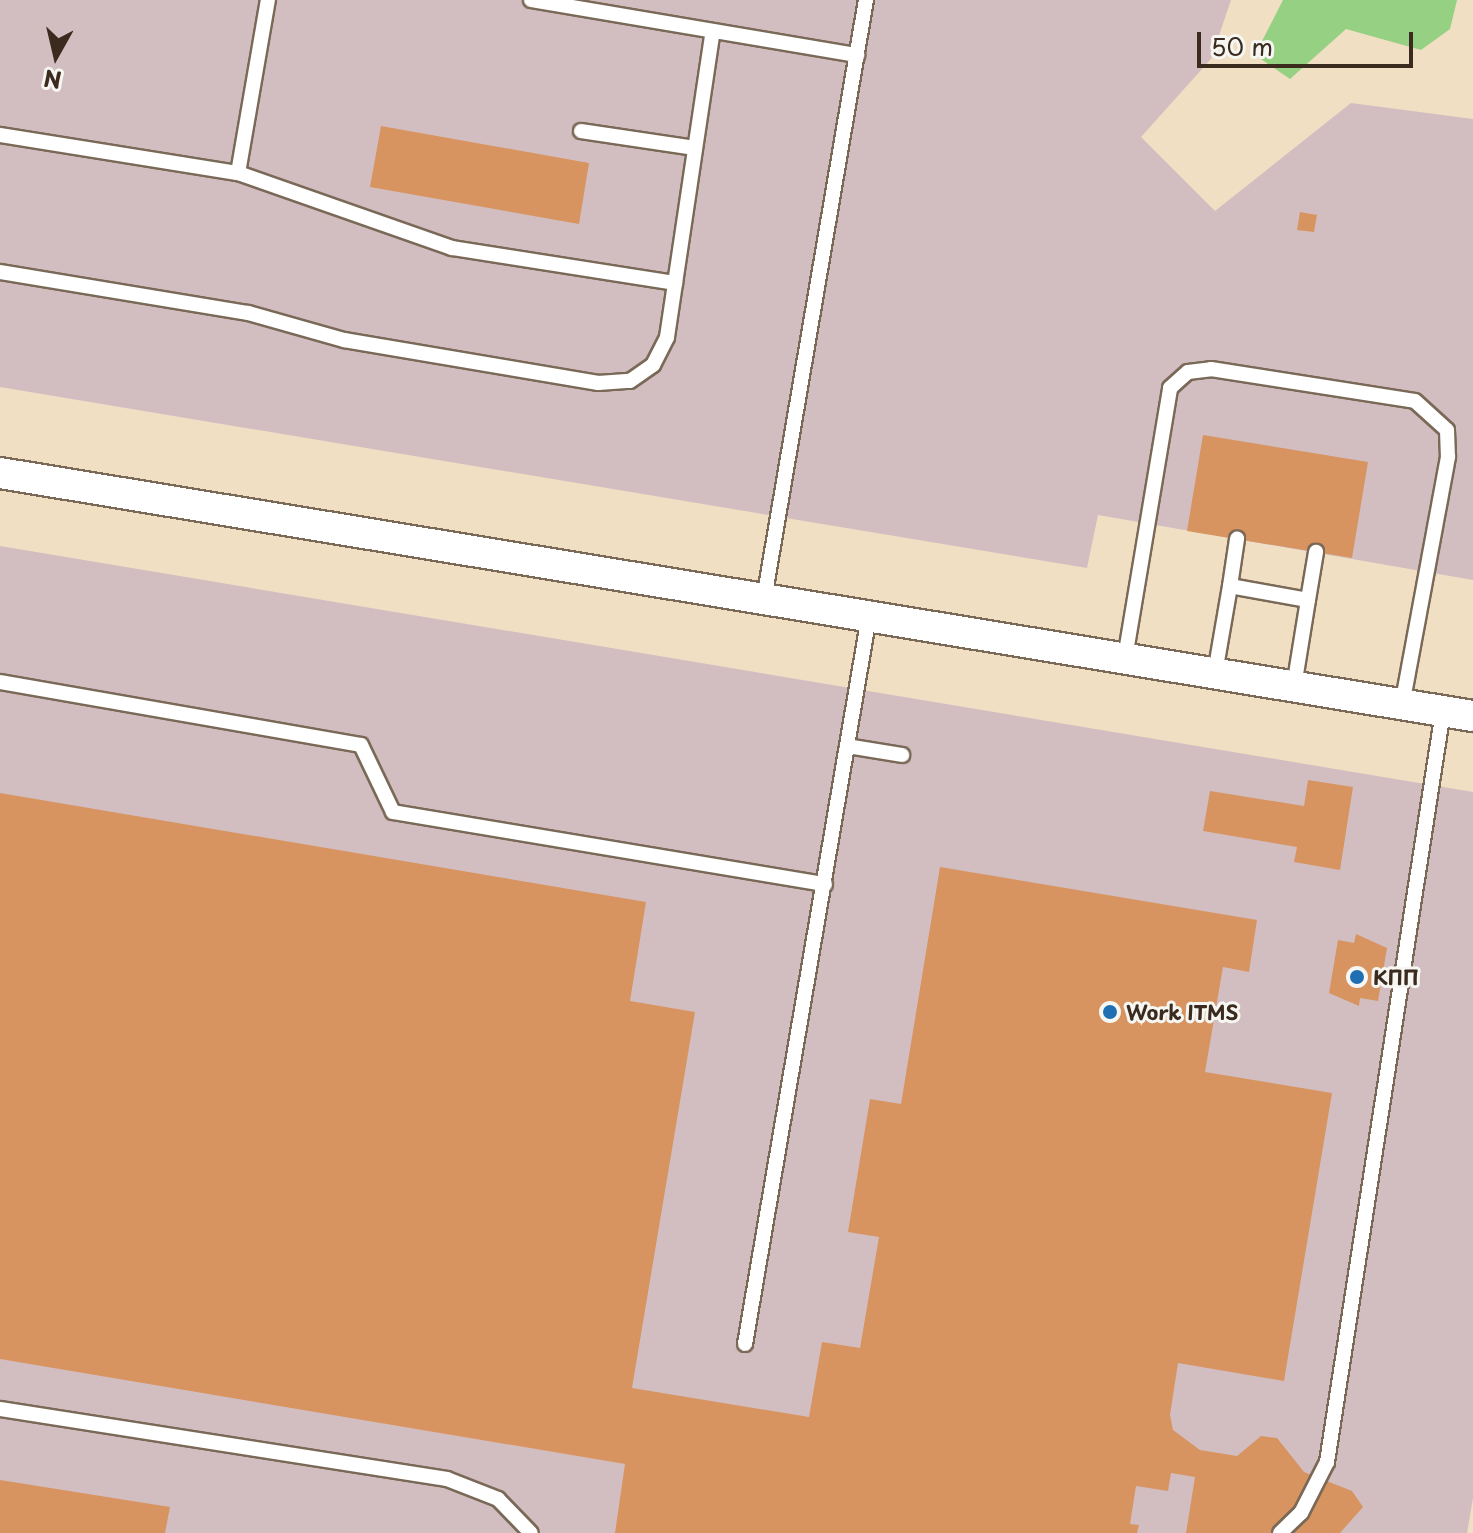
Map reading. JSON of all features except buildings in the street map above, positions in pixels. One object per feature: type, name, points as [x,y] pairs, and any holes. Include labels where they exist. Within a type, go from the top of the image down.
[{"type":"street","points":[[0,473],[1473,716]]},
{"type":"lane","points":[[238,173],[268,0]]},
{"type":"lane","points":[[531,0],[857,55]]},
{"type":"lane","points":[[764,599],[866,0]]},
{"type":"lane","points":[[0,272],[598,383],[630,381],[653,365],[667,337],[713,31]]},
{"type":"lane","points":[[581,131],[695,148]]},
{"type":"lane","points":[[0,135],[238,173],[452,248],[675,283]]},
{"type":"lane","points":[[1125,658],[1170,388],[1188,372],[1211,369],[1415,401],[1447,430],[1448,457],[1402,704]]},
{"type":"lane","points":[[1215,673],[1237,539]]},
{"type":"lane","points":[[1294,686],[1316,552]]},
{"type":"lane","points":[[1230,586],[1308,600]]},
{"type":"lane","points":[[745,1344],[869,616]]},
{"type":"lane","points":[[0,682],[361,745],[393,812],[825,884]]},
{"type":"lane","points":[[1280,1533],[1301,1513],[1327,1462],[1443,711]]},
{"type":"lane","points":[[847,746],[902,755]]},
{"type":"lane","points":[[0,1409],[447,1479],[498,1499],[531,1533]]},
{"type":"shaded area","points":[[0,0],[1231,0],[1211,59],[1141,137],[1215,211],[1351,103],[1473,119],[1473,580],[1098,515],[1087,568],[0,387]]},
{"type":"shaded area","points":[[0,546],[1473,792],[1473,1498],[1467,1533],[0,1533]]},
{"type":"green space","points":[[1283,0],[1457,0],[1450,29],[1421,50],[1346,29],[1290,79],[1255,55]]},
{"type":"place","name":"КПП","points":[[1357,977]]},
{"type":"place","name":"Work ITMS","points":[[1110,1012]]}]
